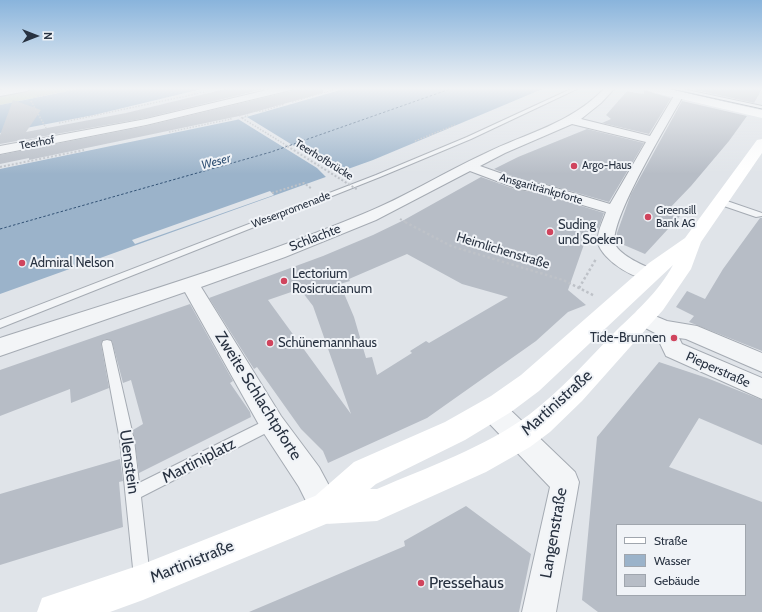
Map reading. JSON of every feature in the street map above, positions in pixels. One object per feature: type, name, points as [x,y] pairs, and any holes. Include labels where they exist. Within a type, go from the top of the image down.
[{"type":"main road","name":"Martinistraße","points":[[56,612],[143,582],[326,508],[377,505],[474,462],[520,437],[540,423],[653,323],[655,305],[681,270],[692,242],[762,143]]},
{"type":"main road","name":"Martinistraße","points":[[326,508],[365,473],[449,434],[493,410],[530,383],[617,306],[649,275],[692,242]]},
{"type":"street","name":"Teerhof","points":[[0,150],[168,117]]},
{"type":"street","name":"Schlachte","points":[[0,347],[190,284],[309,242],[387,209],[469,166],[573,121],[579,117]]},
{"type":"street","points":[[649,275],[618,258],[606,243],[614,210],[652,140],[663,117]]},
{"type":"street","points":[[573,121],[652,140]]},
{"type":"street","name":"Ansgaritränkpforte","points":[[469,166],[523,186],[541,188],[614,210]]},
{"type":"street","name":"Zweite Schlachtpforte","points":[[190,284],[267,426],[309,477],[326,508]]},
{"type":"street","name":"Pieperstraße","points":[[653,323],[689,332],[762,363]]},
{"type":"street","name":"Pieperstraße","points":[[653,323],[674,350],[762,389]]},
{"type":"street","name":"Langenstraße","points":[[493,410],[565,482],[541,611]]},
{"type":"lane","name":"Weserpromenade","points":[[0,324],[378,176],[469,138],[515,117]]},
{"type":"lane","points":[[721,202],[759,215]]},
{"type":"lane","name":"Ulenstein","points":[[107,344],[127,440],[143,582]]},
{"type":"lane","name":"Martiniplatz","points":[[134,493],[267,426]]},
{"type":"path","points":[[41,117],[45,124]]},
{"type":"path","points":[[64,121],[89,117]]},
{"type":"path","name":"Teerhofbrücke","points":[[245,117],[242,118],[358,190]]},
{"type":"path","points":[[415,141],[455,125]]},
{"type":"path","points":[[272,193],[304,183],[313,190]]},
{"type":"path","name":"Heimlichenstraße","points":[[387,209],[403,221],[451,246],[563,280],[617,306]]},
{"type":"path","points":[[579,288],[606,243]]},
{"type":"water","points":[[0,117],[86,117],[0,133]]},
{"type":"water","name":"Weser","points":[[248,117],[477,117],[373,160],[0,294],[0,169]]},
{"type":"pier","points":[[247,117],[341,174],[328,179],[317,168],[238,119]]},
{"type":"pier","points":[[270,191],[274,195],[135,244],[132,240]]},
{"type":"building","points":[[7,117],[37,117],[26,132],[107,117],[152,117],[0,144],[0,135]]},
{"type":"building","points":[[185,117],[237,117],[29,160],[29,158],[0,164],[0,155],[146,126]]},
{"type":"building","points":[[608,117],[660,117],[649,134],[602,123],[611,119]]},
{"type":"building","points":[[673,117],[747,117],[729,141],[691,186],[667,211],[680,216],[645,254],[617,242],[617,233],[631,194]]},
{"type":"building","points":[[587,129],[644,143],[609,202],[546,184],[525,181],[494,169],[518,157]]},
{"type":"building","points":[[481,177],[517,190],[539,193],[604,213],[597,233],[589,230],[568,290],[586,305],[568,312],[536,341],[427,418],[328,463],[323,451],[301,429],[257,367],[254,369],[209,298],[323,256],[404,220]],"holes":[[[407,254],[462,284],[508,297],[429,343],[426,341],[410,351],[412,353],[377,375],[372,357],[366,358],[354,317],[340,284],[350,281],[349,279]],[[300,289],[313,306],[351,414],[268,300]]]},
{"type":"building","points":[[760,218],[762,218],[762,351],[689,322],[694,316],[676,307],[687,291],[705,299],[723,269]]},
{"type":"building","points":[[190,304],[233,381],[230,383],[250,412],[251,417],[139,473],[133,430],[143,424],[131,380],[123,383],[112,341],[107,339],[103,340],[101,344],[109,388],[71,403],[70,389],[0,416],[0,370]]},
{"type":"building","points":[[659,362],[707,378],[762,400],[762,445],[699,418],[669,467],[762,502],[762,612],[598,612],[582,600],[597,437]]},
{"type":"building","points":[[120,459],[123,481],[119,482],[123,527],[0,565],[0,494]]},
{"type":"building","name":"Pressehaus","points":[[466,506],[531,554],[519,612],[249,612],[405,546],[404,541]]},
{"type":"ferry route","points":[[0,229],[271,152],[372,117]]},
{"type":"place","name":"Argo-Haus","points":[[574,166]]},
{"type":"place","name":"Greensill Bank AG","points":[[648,217]]},
{"type":"place","name":"Suding und Soeken","points":[[550,232]]},
{"type":"place","name":"Admiral Nelson","points":[[22,263]]},
{"type":"place","name":"Lectorium Rosicrucianum","points":[[284,281]]},
{"type":"place","name":"Tide-Brunnen","points":[[674,338]]},
{"type":"place","name":"Schünemannhaus","points":[[270,343]]},
{"type":"place","name":"Pressehaus","points":[[421,583]]}]
